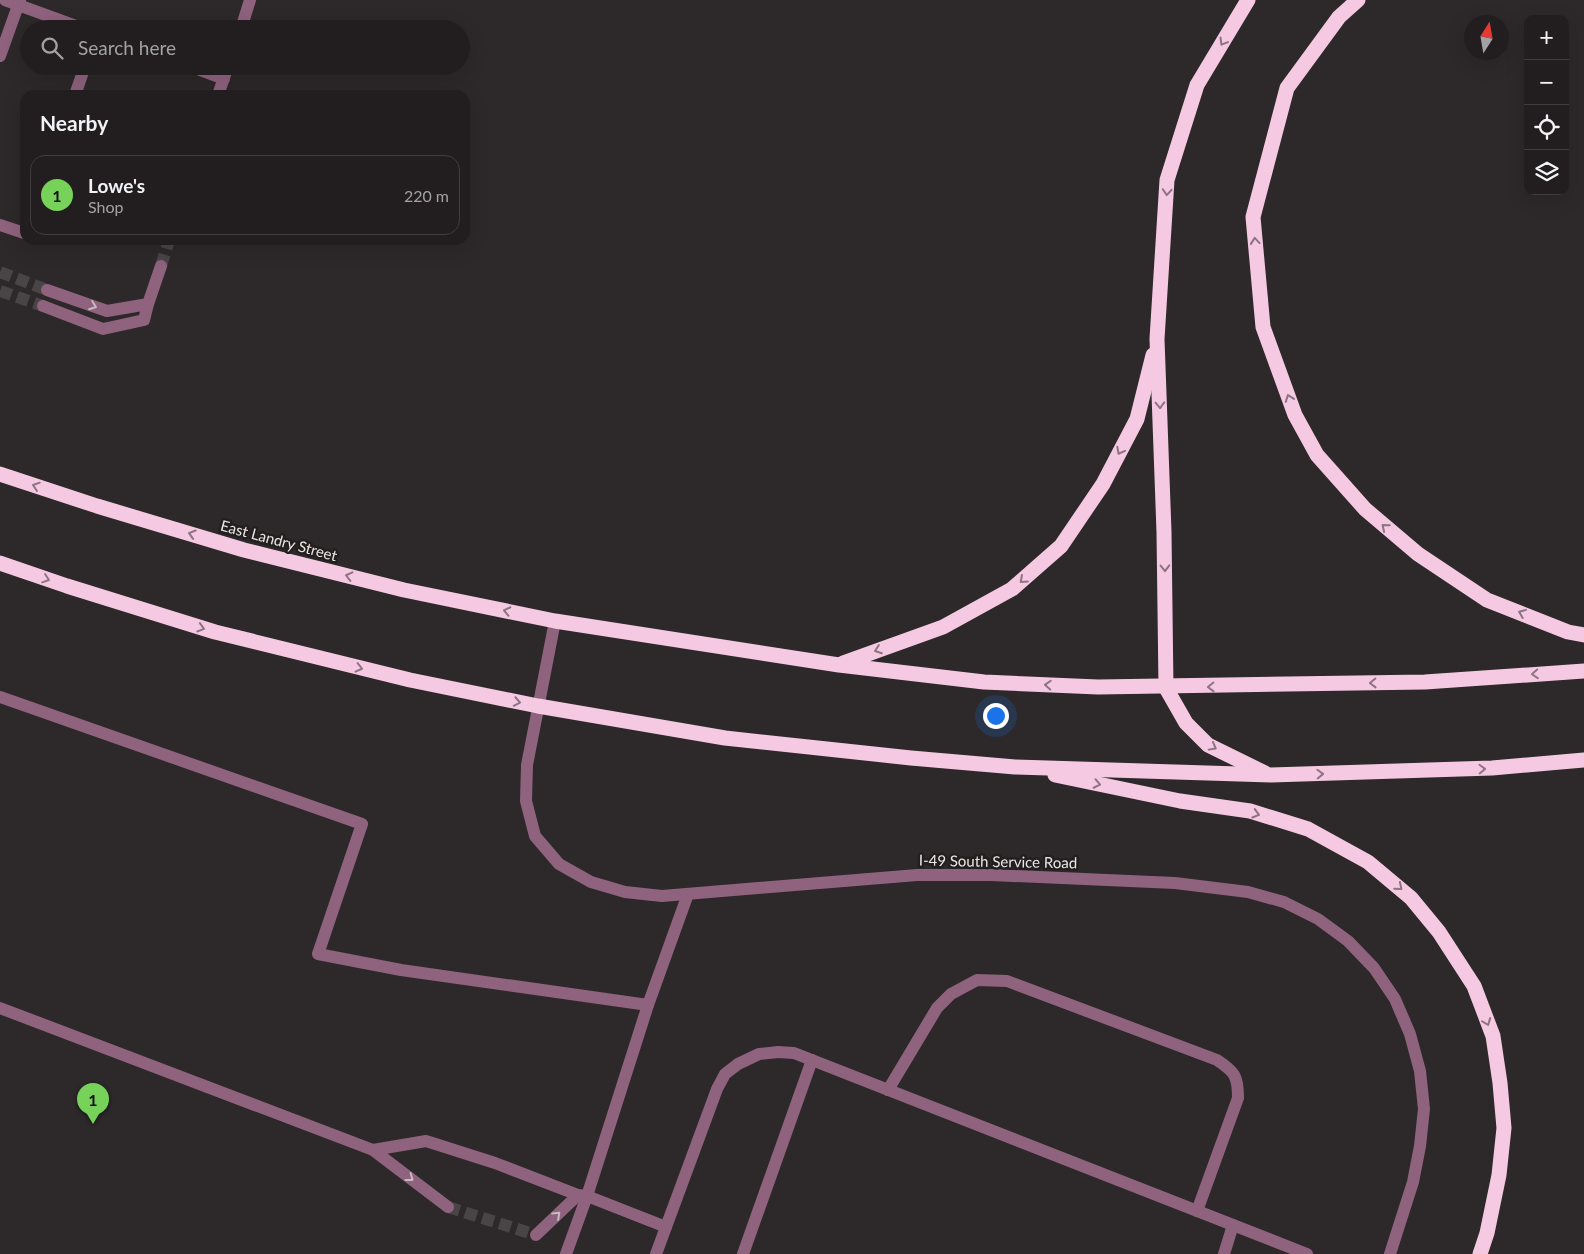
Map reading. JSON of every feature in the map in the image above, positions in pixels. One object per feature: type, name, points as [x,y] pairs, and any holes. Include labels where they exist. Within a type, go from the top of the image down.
[{"type":"highway","points":[[1248,0],[1197,85],[1168,180],[1158,339],[1164,532],[1166,688],[1186,723],[1208,746],[1271,775]]},
{"type":"highway","points":[[1358,0],[1339,16],[1287,88],[1253,217],[1262,327],[1295,414],[1317,454],[1365,509],[1418,554],[1488,600],[1568,632],[1584,635]]},
{"type":"highway","points":[[839,665],[943,626],[969,613],[1012,589],[1061,546],[1103,484],[1137,419],[1158,339]]},
{"type":"highway","name":"East Landry Street","points":[[0,474],[97,506],[244,550],[404,590],[555,620],[839,665],[984,682],[1098,688],[1425,682],[1584,671]]},
{"type":"highway","points":[[0,563],[215,632],[410,680],[538,706],[725,738],[1015,767],[1271,775],[1492,768],[1584,760]]},
{"type":"highway","points":[[1015,767],[1180,801],[1250,811],[1308,829],[1368,862],[1411,898],[1439,932],[1474,986],[1493,1036],[1504,1128],[1499,1175],[1487,1233],[1480,1254]]},
{"type":"street","points":[[5,0],[19,2],[62,20]]},
{"type":"street","points":[[243,20],[250,0]]},
{"type":"street","points":[[0,56],[19,2]]},
{"type":"street","points":[[77,90],[82,75]]},
{"type":"street","points":[[213,75],[224,79]]},
{"type":"street","points":[[220,90],[225,75]]},
{"type":"street","points":[[0,225],[20,232]]},
{"type":"street","points":[[43,306],[103,329],[144,320],[160,266]]},
{"type":"street","points":[[47,290],[107,311],[148,304]]},
{"type":"street","name":"I-49 South Service Road","points":[[555,620],[527,765],[526,801],[535,836],[559,864],[591,882],[626,892],[662,896],[917,875],[1000,875],[1174,883],[1248,892],[1284,902],[1318,918],[1348,941],[1374,968],[1395,999],[1410,1034],[1420,1071],[1424,1109],[1420,1146],[1410,1191],[1390,1254]]},
{"type":"street","points":[[0,697],[362,824],[318,954],[401,970],[648,1005]]},
{"type":"street","points":[[566,1254],[582,1196],[688,894]]},
{"type":"street","points":[[888,1090],[937,1008],[951,994],[977,980],[1007,981],[1217,1060],[1232,1070],[1238,1084],[1238,1098],[1197,1211]]},
{"type":"street","points":[[0,1008],[373,1150],[448,1207]]},
{"type":"street","points":[[656,1254],[724,1074],[738,1064],[759,1054],[778,1052],[794,1053],[1306,1254]]},
{"type":"street","points":[[743,1254],[812,1060]]},
{"type":"street","points":[[373,1150],[426,1141],[495,1163],[666,1226]]},
{"type":"street","points":[[536,1234],[582,1196]]},
{"type":"street","points":[[1224,1254],[1233,1225]]},
{"type":"tunnel","points":[[161,266],[167,245]]},
{"type":"tunnel","points":[[0,272],[47,290]]},
{"type":"tunnel","points":[[0,291],[43,306]]},
{"type":"tunnel","points":[[448,1207],[536,1235]]},
{"type":"place","name":"Lowe's","points":[[93,1124]]}]
